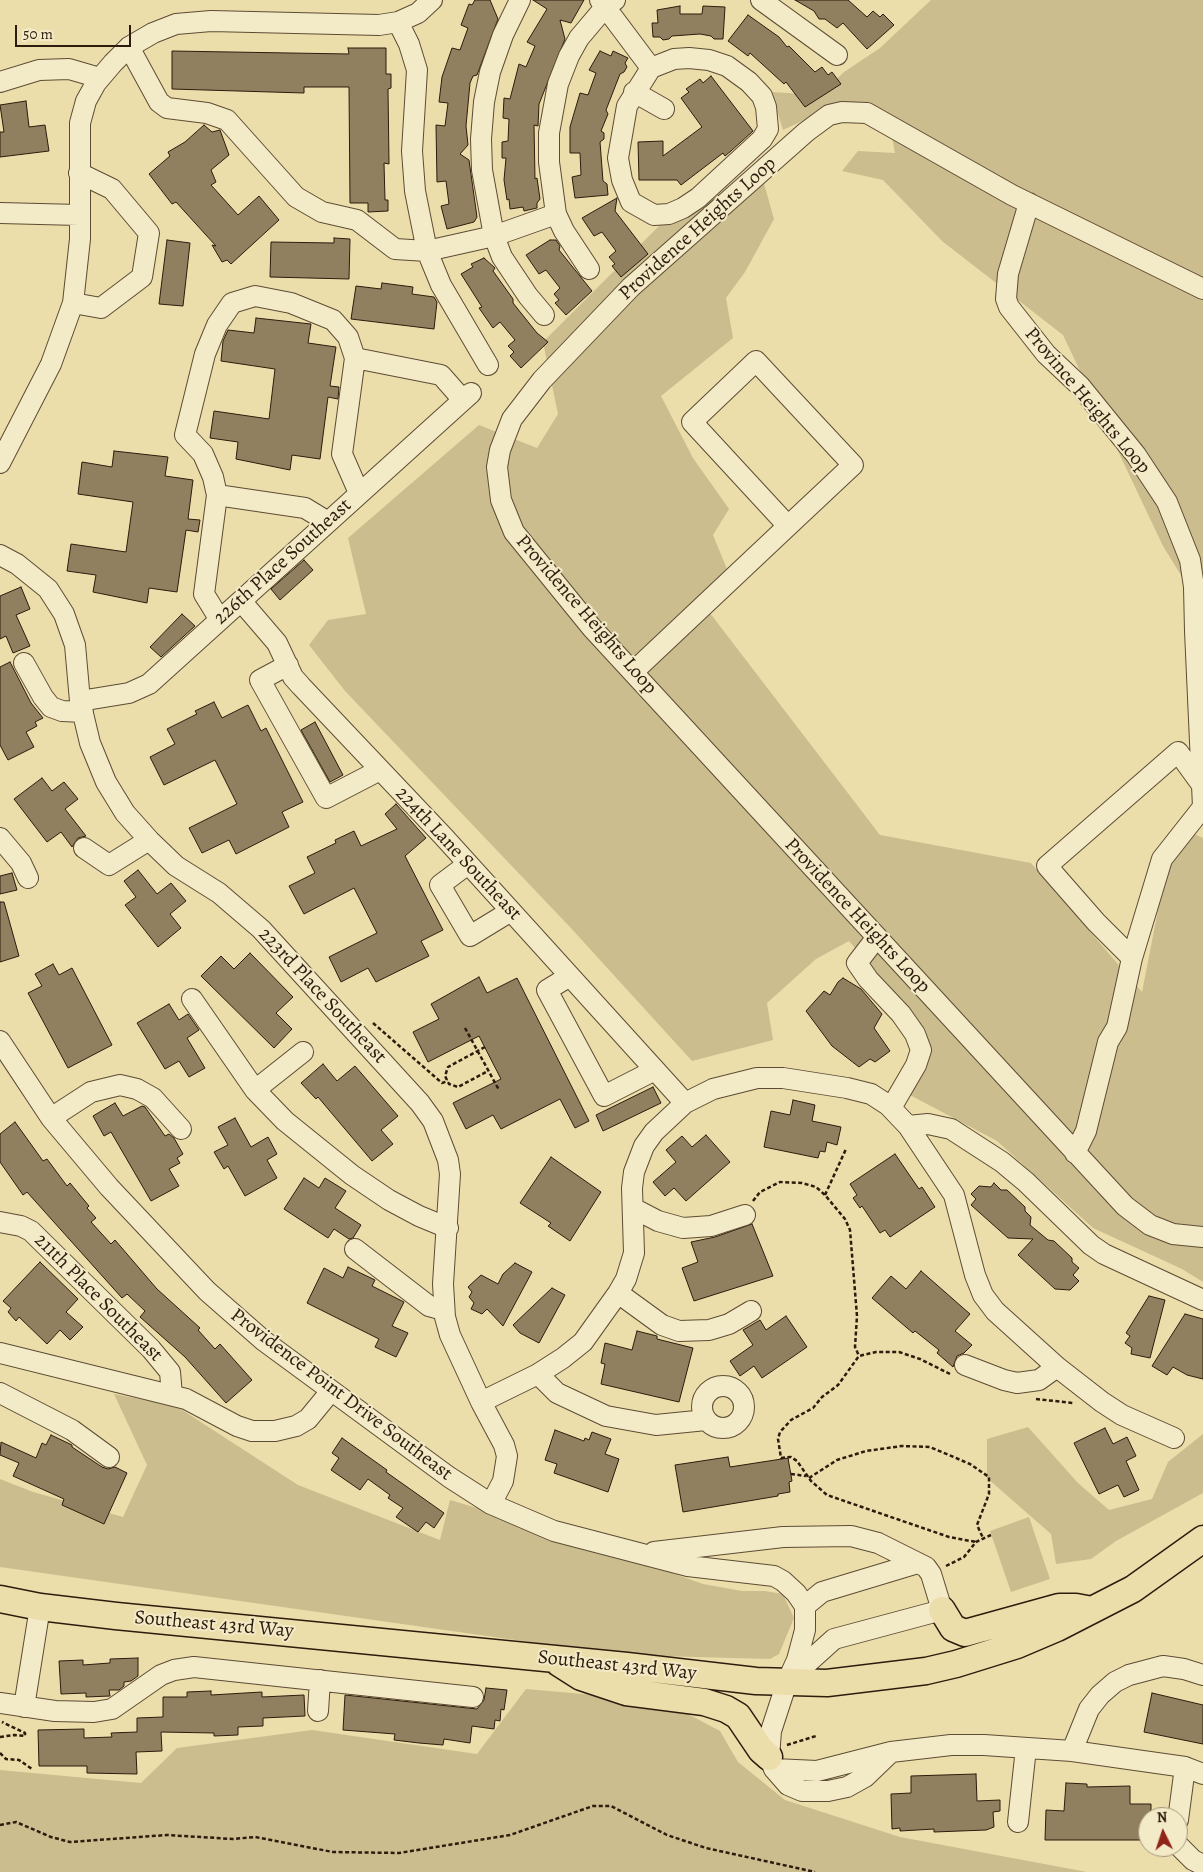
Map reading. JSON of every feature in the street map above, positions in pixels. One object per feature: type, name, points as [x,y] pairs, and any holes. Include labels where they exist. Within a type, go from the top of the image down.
[{"type":"main road","name":"Southeast 43rd Way","points":[[0,1599],[40,1607],[787,1682],[827,1683],[864,1680],[956,1664],[1017,1646],[1133,1589],[1203,1540]]},
{"type":"main road","points":[[942,1610],[953,1628],[965,1632],[1059,1607],[1076,1607],[1092,1610]]},
{"type":"main road","points":[[552,1659],[580,1677],[609,1688],[704,1702],[726,1708],[744,1723],[754,1741],[776,1757]]},
{"type":"street","points":[[0,463],[51,364],[73,303],[80,239],[80,123],[86,101],[100,78],[128,47],[153,33],[176,24],[193,22],[379,26],[398,22],[418,13],[432,0]]},
{"type":"street","points":[[520,0],[503,35],[490,72],[484,102],[481,139],[482,170],[494,236],[502,257],[514,277],[544,315]]},
{"type":"street","points":[[761,0],[837,55]]},
{"type":"street","points":[[589,269],[564,231],[556,214],[549,162],[550,133],[558,84],[579,38],[607,2],[651,68]]},
{"type":"street","points":[[398,22],[409,44],[417,70],[412,151],[415,191],[427,251],[441,285],[488,365]]},
{"type":"street","points":[[128,47],[159,102],[168,108],[207,113],[227,120],[296,197],[310,206],[357,220],[395,249],[427,251],[494,236],[556,214]]},
{"type":"street","points":[[690,58],[709,60],[727,66],[749,82],[762,96],[768,118],[768,129],[762,139],[698,198],[676,211],[654,215],[631,202],[622,180],[618,158],[626,106],[651,68],[674,59],[690,58]]},
{"type":"street","points":[[0,82],[39,70],[69,69],[100,78]]},
{"type":"street","points":[[634,92],[664,109]]},
{"type":"street","name":"Providence Heights Loop","points":[[1203,289],[1029,203],[867,113],[855,111],[830,115],[806,132],[631,287],[542,380],[512,419],[500,450],[497,467],[503,508],[514,532],[592,628],[1125,1206],[1150,1225],[1173,1234],[1203,1237]]},
{"type":"street","points":[[73,303],[101,308],[142,277],[149,233],[112,189],[79,173]]},
{"type":"street","name":"Province Heights Loop","points":[[1029,203],[1008,274],[1006,299],[1009,307],[1046,354],[1080,386],[1136,455],[1167,502],[1190,560],[1194,587],[1203,807]]},
{"type":"street","points":[[0,213],[79,214]]},
{"type":"street","points":[[220,620],[204,594],[217,495],[213,477],[202,454],[185,435],[205,354],[217,325],[232,303],[254,296],[290,303],[333,320],[348,337],[355,358],[342,454],[359,493]]},
{"type":"street","name":"226th Place Southeast","points":[[24,663],[43,697],[51,707],[62,711],[122,695],[149,684],[467,397],[441,375],[355,358]]},
{"type":"street","points":[[633,672],[853,465],[756,362],[692,422],[788,526]]},
{"type":"street","points":[[217,495],[305,508],[328,522]]},
{"type":"street","name":"223rd Place Southeast","points":[[0,555],[33,576],[48,589],[57,601],[72,631],[82,707],[90,743],[106,782],[124,813],[148,840],[176,866],[219,893],[242,912],[420,1103],[433,1121],[448,1160],[451,1188],[444,1264],[444,1310],[450,1335],[481,1402],[504,1445],[507,1456],[503,1481],[492,1504]]},
{"type":"street","name":"224th Lane Southeast","points":[[241,600],[277,643],[301,686],[468,864],[685,1102]]},
{"type":"street","points":[[288,665],[260,680],[326,798],[380,770]]},
{"type":"street","points":[[1132,958],[1096,922],[1047,866],[1178,752],[1202,785]]},
{"type":"street","points":[[1076,1152],[1086,1131],[1108,1042],[1117,1027],[1132,958],[1162,859],[1203,807]]},
{"type":"street","points":[[0,838],[21,863],[28,878]]},
{"type":"street","points":[[84,848],[109,865],[148,840]]},
{"type":"street","points":[[468,864],[440,884],[470,936],[511,911]]},
{"type":"street","points":[[877,936],[857,964],[916,1034],[921,1050],[916,1065],[891,1108]]},
{"type":"street","points":[[570,976],[547,990],[604,1096],[655,1070]]},
{"type":"street","points":[[192,999],[255,1090],[285,1122],[352,1175],[419,1216],[448,1228]]},
{"type":"street","name":"Providence Point Drive Southeast","points":[[0,1041],[51,1118],[108,1187],[207,1291],[264,1341],[449,1476],[492,1504],[554,1532],[688,1566],[774,1576],[783,1581],[796,1593],[805,1606]]},
{"type":"street","points":[[255,1090],[303,1052]]},
{"type":"street","points":[[481,1402],[538,1374],[563,1358],[583,1342],[618,1293],[626,1279],[632,1260],[634,1172],[644,1146],[654,1132],[685,1102],[735,1082],[757,1078],[782,1078],[817,1082],[871,1094],[891,1108],[908,1126],[954,1196],[969,1253],[983,1294],[1010,1326],[1091,1394],[1122,1415],[1174,1438]]},
{"type":"street","points":[[51,1118],[91,1092],[120,1085],[137,1089],[152,1098],[181,1129]]},
{"type":"street","points":[[908,1126],[928,1124],[951,1129],[1002,1162],[1058,1212],[1078,1235],[1097,1250],[1203,1300]]},
{"type":"street","points":[[633,1208],[658,1220],[683,1228],[712,1226],[745,1215]]},
{"type":"street","name":"211th Place Southeast","points":[[0,1222],[21,1226],[31,1231],[151,1349],[170,1372],[172,1395]]},
{"type":"street","points":[[355,1249],[429,1306],[444,1310]]},
{"type":"street","points":[[618,1293],[662,1325],[680,1331],[716,1328],[729,1324],[751,1311]]},
{"type":"street","points":[[0,1353],[186,1399],[237,1426],[252,1430],[275,1431],[296,1426],[308,1419],[331,1391]]},
{"type":"street","points":[[959,1370],[1017,1383],[1039,1380],[1057,1367]]},
{"type":"street","points":[[538,1374],[556,1394],[606,1416],[656,1425],[706,1420]]},
{"type":"street","points":[[0,1393],[72,1430],[109,1457]]},
{"type":"street","name":"Providence Point Drive Southeast","points":[[642,1553],[783,1537],[836,1535],[862,1538],[918,1563],[931,1574],[942,1610]]},
{"type":"street","points":[[890,1752],[865,1777],[848,1787],[828,1791],[802,1791],[788,1785],[776,1757],[771,1731],[787,1682],[798,1660],[806,1630],[805,1606],[822,1592],[918,1563]]},
{"type":"street","points":[[24,1707],[40,1607]]},
{"type":"street","points":[[787,1682],[834,1639],[942,1610]]},
{"type":"street","points":[[806,1630],[834,1639]]},
{"type":"street","points":[[1072,1751],[1089,1708],[1115,1682],[1129,1675],[1163,1666],[1184,1669],[1203,1675]]},
{"type":"street","points":[[1,1710],[24,1707],[55,1711],[94,1712],[112,1709],[161,1675],[174,1670],[194,1667],[473,1697]]},
{"type":"street","points":[[318,1711],[320,1680]]},
{"type":"street","points":[[776,1757],[825,1770],[856,1759],[890,1752],[951,1745],[1072,1751],[1194,1771],[1182,1807]]},
{"type":"street","points":[[1018,1822],[1026,1748]]},
{"type":"street","points":[[825,1770],[828,1791]]},
{"type":"street","points":[[1188,1855],[1203,1865]]},
{"type":"path","points":[[351,1029],[362,1020],[369,1020],[442,1083],[448,1081]]},
{"type":"path","points":[[465,1028],[499,1090]]},
{"type":"path","points":[[485,1048],[448,1067],[445,1076],[449,1084],[458,1087],[488,1071]]},
{"type":"path","points":[[825,1195],[846,1150]]},
{"type":"path","points":[[745,1215],[760,1192],[780,1182],[802,1183],[816,1187],[825,1195],[844,1219],[850,1230],[857,1316],[855,1347],[859,1356]]},
{"type":"path","points":[[959,1370],[899,1352],[889,1351],[859,1356],[838,1385],[822,1397],[813,1408],[791,1420],[780,1432],[778,1439],[781,1458],[791,1457],[808,1478],[827,1495],[949,1537],[976,1542]]},
{"type":"path","points":[[1032,1398],[1050,1402],[1079,1402],[1084,1401],[1091,1394]]},
{"type":"path","points":[[791,1474],[808,1478],[837,1460],[866,1451],[919,1445],[930,1447],[970,1464],[989,1477],[989,1494],[977,1525],[983,1538]]},
{"type":"path","points":[[945,1567],[964,1557],[976,1542],[991,1535]]},
{"type":"path","points":[[0,1737],[14,1734],[25,1736],[25,1733],[2,1723],[1,1710]]},
{"type":"path","points":[[776,1757],[816,1736]]},
{"type":"path","points":[[0,1753],[6,1759],[18,1760],[32,1769]]},
{"type":"path","points":[[0,1825],[16,1822],[51,1837],[70,1842],[167,1835],[232,1839],[255,1837],[332,1852],[399,1853],[510,1835],[593,1806],[611,1806],[666,1835],[698,1846],[815,1872]]},
{"type":"shaded area","points":[[931,0],[1203,0],[1203,611],[1163,546],[1063,335],[942,241],[883,180],[842,171],[858,151],[895,153],[887,111],[834,106],[783,130],[771,92],[820,95],[844,72],[880,48]]},
{"type":"shaded area","points":[[763,180],[774,219],[745,272],[726,298],[733,338],[661,396],[693,458],[729,509],[713,535],[727,569],[703,604],[880,835],[1031,863],[1142,992],[1168,859],[1188,831],[1203,838],[1203,1282],[1182,1269],[1093,1228],[997,1141],[910,1095],[929,1047],[879,975],[849,941],[816,959],[767,1003],[773,1040],[692,1061],[569,926],[345,691],[309,645],[328,620],[366,614],[348,538],[479,425],[537,448],[558,414],[543,342],[668,217]]},
{"type":"shaded area","points":[[114,1394],[176,1406],[298,1485],[440,1540],[450,1500],[548,1529],[703,1584],[742,1591],[765,1591],[783,1594],[794,1618],[779,1654],[770,1659],[621,1655],[0,1567],[0,1479],[33,1492],[123,1517],[147,1465]]},
{"type":"shaded area","points":[[1028,1427],[1078,1483],[1109,1510],[1152,1499],[1168,1462],[1203,1434],[1203,1493],[1116,1541],[1091,1559],[1056,1564],[1051,1534],[987,1478],[987,1439]]},
{"type":"shaded area","points":[[1029,1517],[1050,1579],[1011,1592],[990,1531]]},
{"type":"shaded area","points":[[526,1689],[663,1701],[720,1731],[738,1762],[785,1800],[900,1837],[1087,1872],[0,1872],[0,1770],[141,1783],[177,1748],[312,1730],[477,1754]]},
{"type":"building","points":[[475,0],[490,0],[498,19],[477,75],[473,76],[470,83],[466,126],[468,145],[460,154],[469,160],[477,217],[474,222],[447,229],[441,206],[449,204],[446,181],[437,182],[436,125],[445,126],[448,103],[439,102],[442,77],[452,48],[460,50],[468,28],[461,25],[469,4],[472,5]]},
{"type":"building","points":[[533,0],[584,0],[571,23],[560,20],[565,39],[539,104],[538,126],[534,125],[535,179],[537,178],[540,199],[537,203],[537,208],[524,211],[523,207],[510,209],[509,199],[507,200],[504,180],[506,158],[502,158],[502,142],[508,141],[509,119],[503,118],[504,98],[510,99],[519,64],[526,67],[535,46],[527,42],[547,9]]},
{"type":"building","points":[[795,0],[848,0],[867,17],[873,11],[880,17],[883,14],[894,25],[867,49],[843,23],[837,28],[825,19],[819,19],[814,11]]},
{"type":"building","points":[[680,6],[680,14],[702,14],[703,6],[725,7],[723,39],[714,39],[711,36],[700,34],[672,36],[669,39],[663,40],[660,37],[653,37],[652,23],[658,23],[657,10]]},
{"type":"building","points":[[748,15],[779,37],[787,47],[789,46],[815,72],[822,67],[828,75],[832,72],[841,84],[805,107],[786,82],[784,84],[750,53],[748,56],[728,41]]},
{"type":"building","points":[[348,48],[386,48],[386,74],[391,74],[391,88],[388,89],[389,164],[384,163],[385,200],[388,200],[388,211],[368,212],[368,203],[350,203],[349,87],[304,87],[304,93],[172,89],[172,51],[349,54]]},
{"type":"building","points":[[600,51],[611,56],[613,51],[628,58],[625,63],[627,67],[620,74],[606,110],[608,114],[601,131],[604,133],[604,139],[600,142],[603,181],[607,184],[608,195],[575,198],[572,177],[581,175],[580,153],[570,153],[570,127],[580,93],[588,95],[596,73],[589,70]]},
{"type":"building","points":[[711,76],[753,131],[725,156],[723,153],[681,185],[677,180],[639,180],[638,142],[663,141],[663,156],[702,127],[681,98],[689,92],[686,89],[700,79],[703,83]]},
{"type":"building","points":[[26,101],[29,127],[45,125],[49,151],[0,157],[0,132],[4,132],[0,105]]},
{"type":"building","points":[[204,125],[212,132],[220,130],[229,155],[211,170],[216,182],[211,185],[238,215],[259,196],[279,220],[231,264],[227,260],[222,262],[212,245],[216,246],[176,202],[172,204],[149,174],[170,156],[168,152],[185,142]]},
{"type":"building","points":[[617,198],[615,211],[648,254],[621,277],[612,266],[615,264],[609,257],[616,251],[602,232],[594,236],[582,218]]},
{"type":"building","points":[[334,238],[350,239],[349,279],[270,277],[271,242],[334,243]]},
{"type":"building","points":[[167,240],[190,243],[183,306],[159,304]]},
{"type":"building","points":[[550,240],[556,240],[560,246],[559,250],[592,291],[566,315],[555,303],[559,300],[554,294],[560,288],[546,270],[539,274],[526,255]]},
{"type":"building","points":[[484,258],[495,268],[493,271],[513,299],[513,303],[537,333],[548,342],[521,368],[510,356],[514,352],[508,346],[515,340],[500,322],[493,328],[479,308],[482,307],[461,274],[473,267],[471,264]]},
{"type":"building","points":[[382,283],[413,287],[412,294],[434,297],[437,302],[434,329],[351,319],[356,286],[381,289]]},
{"type":"building","points":[[256,318],[311,324],[308,343],[336,347],[330,386],[339,387],[338,399],[328,397],[320,459],[292,455],[290,470],[236,459],[238,442],[210,438],[214,411],[269,419],[275,369],[221,361],[223,341],[228,330],[254,333]]},
{"type":"building","points":[[114,451],[168,457],[165,476],[193,480],[188,519],[200,520],[198,532],[186,530],[177,592],[149,588],[147,603],[93,592],[96,575],[67,571],[71,544],[126,552],[133,502],[78,494],[82,462],[112,467]]},
{"type":"building","points":[[304,560],[313,570],[280,600],[271,589]]},
{"type":"building","points":[[21,587],[30,609],[16,615],[30,646],[13,653],[6,636],[0,639],[0,596]]},
{"type":"building","points":[[182,614],[195,626],[161,657],[150,647]]},
{"type":"building","points":[[10,662],[31,703],[43,718],[35,722],[37,726],[26,732],[34,747],[8,760],[0,745],[0,667]]},
{"type":"building","points":[[214,702],[222,718],[248,705],[261,731],[266,728],[303,802],[282,812],[289,827],[236,854],[229,840],[202,853],[189,828],[237,804],[215,760],[164,785],[150,757],[175,744],[167,729],[197,714],[195,711]]},
{"type":"building","points":[[315,722],[343,775],[330,782],[301,730]]},
{"type":"building","points":[[42,778],[52,791],[64,782],[78,799],[65,809],[86,836],[78,838],[72,847],[61,832],[47,842],[14,799]]},
{"type":"building","points":[[396,804],[426,838],[405,856],[443,930],[421,941],[429,956],[376,982],[368,968],[341,982],[329,957],[377,933],[354,888],[304,914],[289,886],[315,873],[307,857],[336,843],[335,840],[354,831],[361,846],[397,829],[385,814]]},
{"type":"building","points":[[138,870],[157,894],[171,883],[186,901],[170,914],[181,928],[158,947],[125,905],[136,897],[124,881]]},
{"type":"building","points":[[12,873],[17,890],[0,894],[0,876]]},
{"type":"building","points":[[0,902],[4,902],[19,956],[0,962]]},
{"type":"building","points":[[250,953],[293,997],[276,1013],[292,1029],[274,1048],[201,976],[221,956],[234,969]]},
{"type":"building","points":[[53,964],[59,975],[72,968],[112,1045],[68,1068],[28,993],[42,986],[35,974]]},
{"type":"building","points":[[479,977],[487,993],[517,978],[589,1121],[575,1128],[560,1099],[501,1129],[493,1115],[466,1129],[453,1103],[501,1079],[479,1036],[428,1062],[413,1032],[439,1019],[431,1004]]},
{"type":"building","points":[[843,978],[861,989],[882,1014],[874,1028],[890,1051],[875,1062],[870,1059],[859,1067],[832,1046],[806,1011],[824,991],[830,995],[838,982]]},
{"type":"building","points":[[169,1004],[179,1020],[188,1014],[199,1030],[187,1038],[205,1068],[189,1077],[179,1061],[165,1069],[137,1023]]},
{"type":"building","points":[[323,1064],[337,1081],[355,1066],[398,1116],[381,1130],[393,1144],[372,1161],[318,1097],[316,1099],[301,1083]]},
{"type":"building","points":[[653,1087],[661,1103],[603,1131],[596,1115]]},
{"type":"building","points":[[793,1100],[815,1105],[812,1121],[841,1127],[837,1145],[827,1142],[825,1152],[820,1151],[818,1158],[764,1147],[771,1111],[790,1115]]},
{"type":"building","points":[[115,1103],[123,1116],[142,1106],[145,1107],[165,1136],[169,1134],[174,1138],[183,1154],[177,1158],[180,1163],[169,1169],[179,1186],[151,1201],[111,1132],[104,1136],[93,1116]]},
{"type":"building","points":[[235,1118],[251,1147],[268,1137],[277,1154],[267,1160],[277,1178],[245,1196],[228,1166],[224,1169],[214,1152],[228,1145],[218,1127]]},
{"type":"building","points":[[15,1122],[43,1161],[47,1159],[67,1186],[70,1183],[89,1206],[87,1208],[96,1218],[91,1222],[111,1244],[115,1240],[157,1289],[200,1328],[198,1330],[215,1349],[220,1344],[252,1380],[226,1403],[185,1357],[140,1317],[145,1311],[127,1294],[122,1298],[27,1192],[23,1195],[0,1162],[0,1134]]},
{"type":"building","points":[[706,1135],[730,1162],[686,1201],[674,1188],[665,1196],[653,1182],[676,1162],[666,1150],[682,1136],[692,1147]]},
{"type":"building","points":[[895,1154],[919,1189],[922,1187],[935,1207],[890,1237],[885,1230],[880,1233],[862,1206],[860,1208],[853,1198],[857,1195],[850,1184]]},
{"type":"building","points":[[551,1157],[601,1192],[570,1241],[548,1226],[551,1223],[520,1203]]},
{"type":"building","points":[[304,1178],[319,1188],[325,1178],[346,1191],[335,1208],[361,1225],[353,1238],[349,1239],[334,1229],[328,1238],[284,1209]]},
{"type":"building","points":[[994,1183],[1001,1190],[1007,1190],[1025,1207],[1025,1211],[1031,1217],[1030,1225],[1048,1240],[1054,1241],[1072,1258],[1072,1262],[1079,1268],[1073,1275],[1079,1281],[1070,1290],[1055,1289],[1018,1255],[1033,1239],[1008,1238],[971,1205],[976,1199],[971,1194],[979,1186],[991,1187]]},
{"type":"building","points":[[752,1224],[773,1276],[694,1301],[682,1268],[698,1262],[691,1242],[715,1237]]},
{"type":"building","points":[[40,1262],[78,1299],[66,1312],[83,1327],[70,1340],[60,1330],[47,1344],[19,1317],[16,1321],[8,1312],[11,1308],[3,1301]]},
{"type":"building","points":[[515,1263],[532,1272],[503,1326],[487,1309],[482,1314],[471,1309],[474,1303],[469,1297],[472,1292],[468,1287],[481,1275],[498,1284],[503,1274]]},
{"type":"building","points":[[348,1267],[375,1280],[372,1286],[404,1302],[392,1326],[408,1333],[396,1357],[375,1347],[379,1339],[307,1303],[324,1268],[343,1278]]},
{"type":"building","points":[[921,1271],[970,1314],[955,1331],[972,1345],[964,1353],[957,1356],[953,1367],[937,1353],[939,1350],[915,1331],[913,1333],[872,1298],[891,1276],[906,1289]]},
{"type":"building","points":[[552,1288],[565,1295],[539,1343],[520,1333],[513,1325]]},
{"type":"building","points":[[1149,1296],[1165,1300],[1150,1358],[1131,1354],[1132,1348],[1125,1343],[1130,1336],[1126,1333]]},
{"type":"building","points":[[1185,1314],[1203,1319],[1203,1379],[1187,1375],[1173,1367],[1167,1375],[1152,1366]]},
{"type":"building","points":[[786,1316],[807,1347],[762,1378],[754,1366],[740,1376],[730,1361],[753,1345],[743,1330],[760,1320],[766,1330]]},
{"type":"building","points":[[637,1331],[657,1336],[657,1339],[693,1348],[679,1402],[601,1384],[605,1364],[601,1363],[605,1343],[632,1350]]},
{"type":"building","points":[[1105,1428],[1113,1444],[1127,1437],[1136,1456],[1126,1461],[1139,1490],[1124,1497],[1118,1485],[1099,1494],[1074,1443]]},
{"type":"building","points":[[555,1430],[584,1441],[585,1438],[589,1440],[592,1432],[611,1439],[605,1454],[619,1459],[608,1492],[554,1473],[557,1464],[545,1460]]},
{"type":"building","points":[[51,1435],[72,1445],[72,1447],[102,1467],[108,1469],[115,1467],[127,1473],[104,1524],[62,1505],[64,1499],[13,1476],[19,1463],[0,1455],[1,1442],[36,1458],[42,1443],[46,1445]]},
{"type":"building","points":[[342,1438],[444,1513],[434,1528],[426,1522],[418,1532],[396,1517],[403,1508],[388,1498],[390,1495],[368,1479],[360,1490],[331,1470],[339,1458],[332,1453]]},
{"type":"building","points":[[728,1457],[730,1467],[788,1458],[792,1481],[789,1482],[790,1492],[778,1494],[778,1496],[683,1512],[675,1465]]},
{"type":"building","points":[[138,1658],[138,1676],[131,1681],[124,1682],[124,1686],[119,1690],[109,1690],[110,1696],[86,1697],[86,1693],[61,1694],[59,1661],[83,1660],[83,1665],[110,1663],[110,1659]]},
{"type":"building","points":[[486,1688],[507,1690],[504,1710],[501,1709],[500,1721],[495,1720],[494,1729],[472,1726],[470,1743],[444,1739],[443,1745],[419,1743],[394,1740],[395,1734],[343,1730],[345,1695],[477,1709],[484,1700]]},
{"type":"building","points":[[211,1691],[211,1695],[262,1692],[262,1697],[304,1695],[305,1716],[263,1718],[263,1726],[238,1727],[238,1735],[214,1736],[214,1733],[161,1732],[162,1751],[136,1752],[137,1774],[87,1773],[87,1766],[39,1766],[38,1730],[84,1729],[84,1738],[112,1737],[111,1733],[137,1732],[137,1718],[163,1717],[163,1697],[187,1697],[187,1692]]},
{"type":"building","points":[[1152,1693],[1203,1705],[1203,1744],[1144,1732]]},
{"type":"building","points":[[976,1774],[977,1801],[1000,1800],[1000,1811],[993,1812],[994,1827],[986,1830],[934,1832],[934,1829],[900,1831],[900,1828],[892,1829],[891,1794],[911,1793],[911,1776]]},
{"type":"building","points":[[1066,1783],[1087,1784],[1087,1787],[1130,1786],[1130,1804],[1151,1804],[1151,1807],[1138,1807],[1138,1840],[1045,1840],[1046,1810],[1064,1811]]}]
